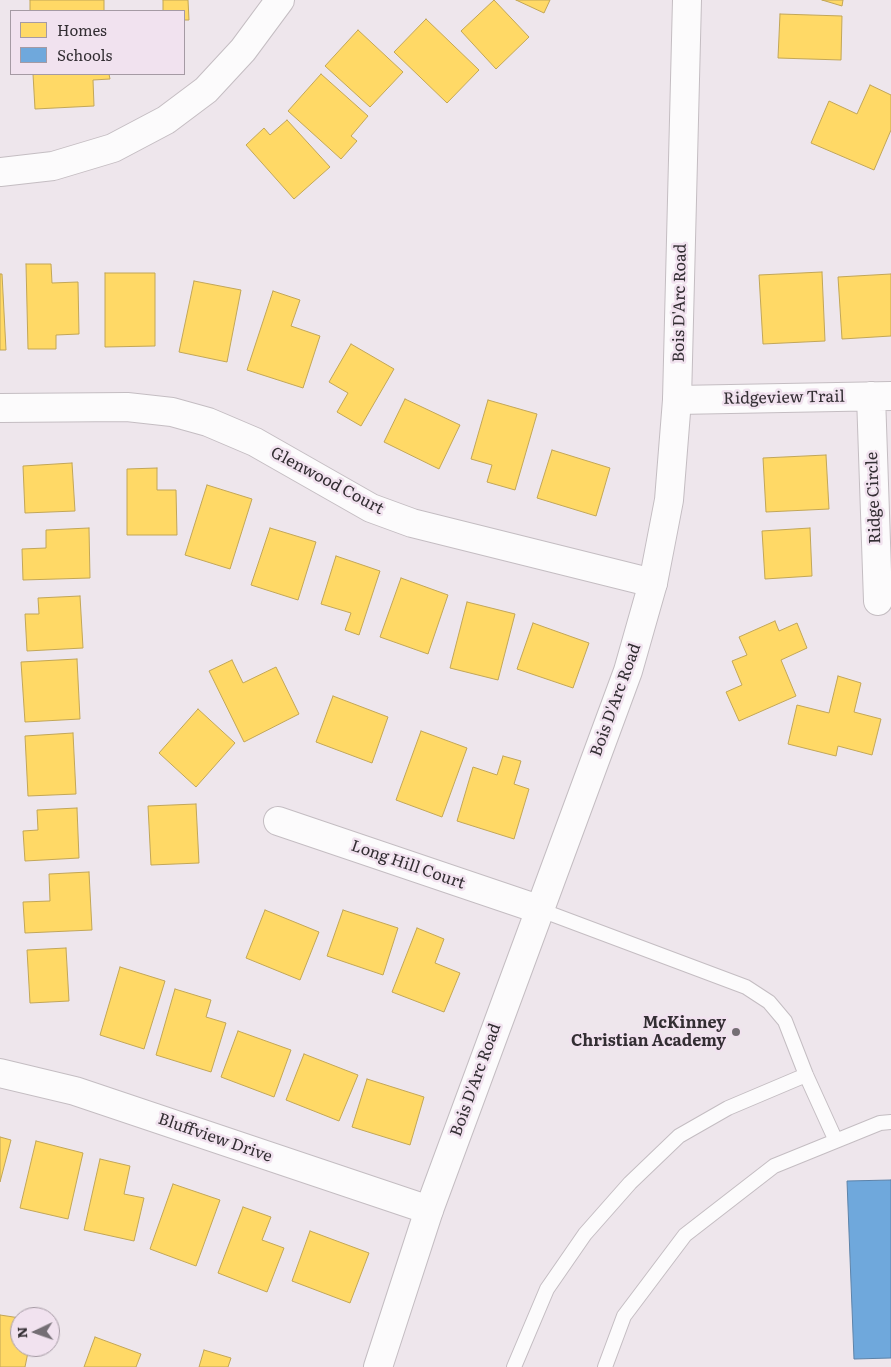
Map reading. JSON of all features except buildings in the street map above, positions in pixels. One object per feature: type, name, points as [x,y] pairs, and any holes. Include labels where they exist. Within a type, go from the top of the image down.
[{"type":"street","points":[[0,172],[54,166],[113,148],[166,120],[206,90],[243,50],[280,0]]},
{"type":"street","name":"Bois D'Arc Road","points":[[378,1367],[429,1210],[538,909],[628,670],[653,583],[669,500],[677,400],[687,0]]},
{"type":"street","name":"Ridgeview Trail","points":[[677,400],[881,396]]},
{"type":"street","name":"Ridge Circle","points":[[878,601],[881,396]]},
{"type":"street","name":"Glenwood Court","points":[[0,408],[127,407],[172,412],[208,422],[255,442],[371,508],[412,523],[653,583]]},
{"type":"street","name":"Long Hill Court","points":[[278,821],[538,909]]},
{"type":"street","name":"Bluffview Drive","points":[[0,1072],[75,1091],[429,1210]]},
{"type":"lane","points":[[538,909],[754,992],[769,1002],[785,1021],[806,1075],[836,1141]]},
{"type":"lane","points":[[514,1367],[547,1289],[586,1234],[630,1182],[679,1136],[728,1108],[806,1075]]},
{"type":"lane","points":[[605,1367],[624,1316],[685,1235],[774,1166],[880,1123],[891,1122]]},
{"type":"place","name":"McKinney Christian Academy","points":[[736,1032]]}]
